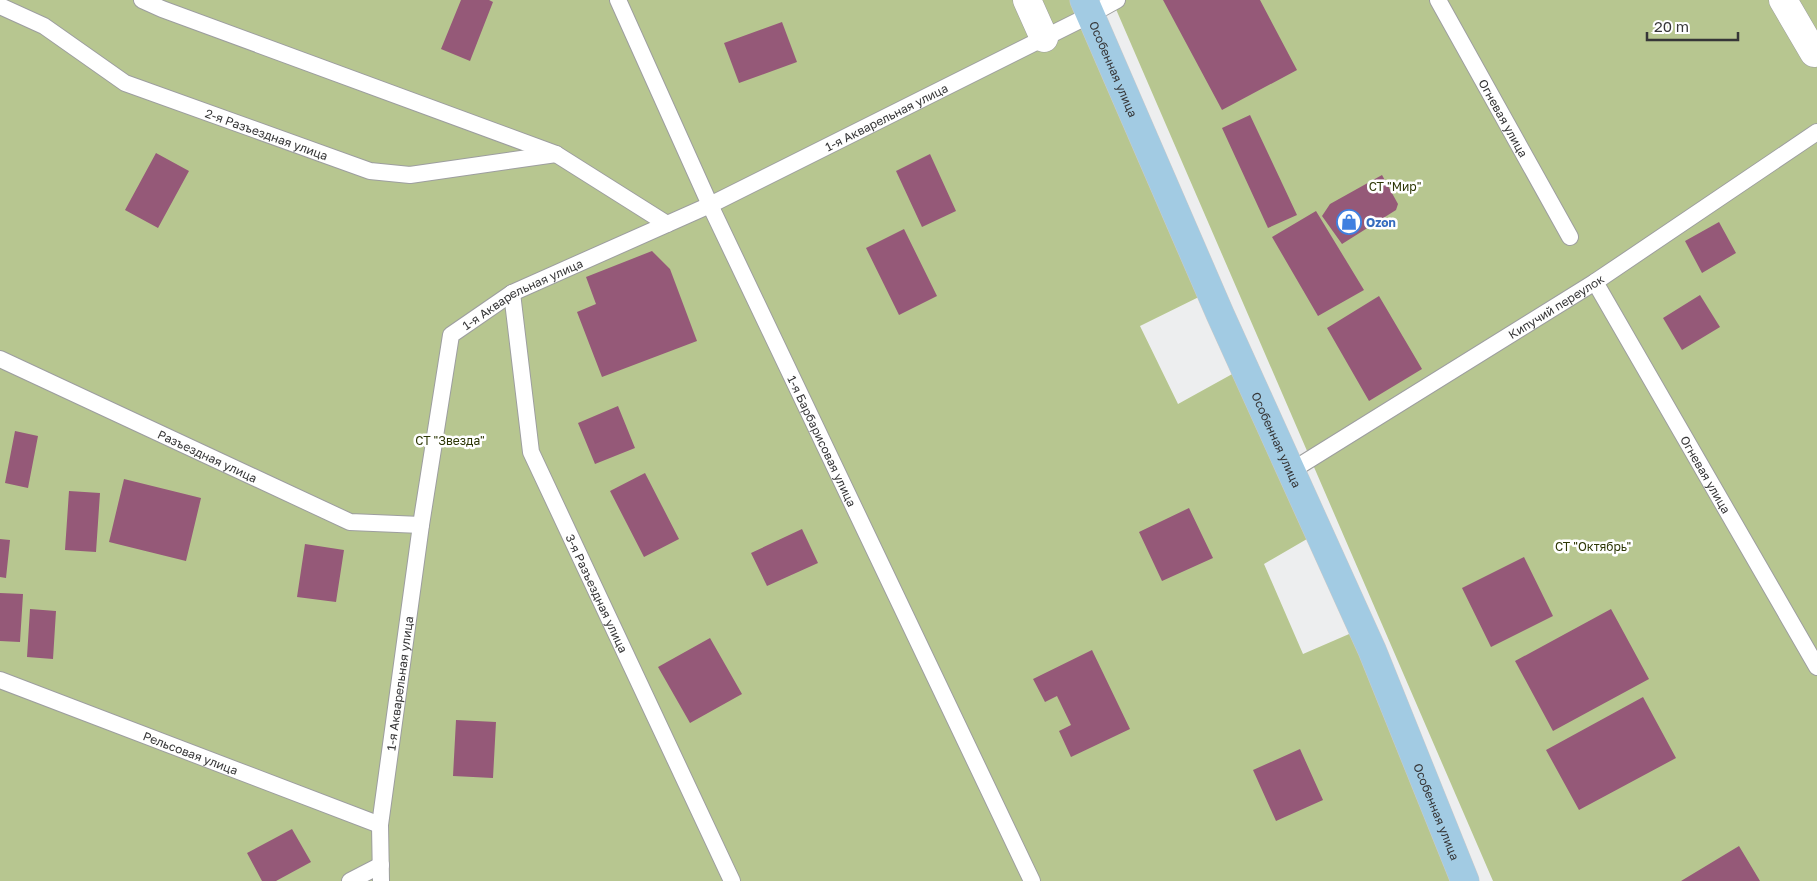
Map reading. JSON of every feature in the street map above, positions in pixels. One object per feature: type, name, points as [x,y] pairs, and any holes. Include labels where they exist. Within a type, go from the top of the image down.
[{"type":"main road","name":"Особенная улица","points":[[1087,8],[1220,314],[1372,650],[1465,881]]},
{"type":"street","points":[[1027,0],[1044,38]]},
{"type":"street","points":[[1783,0],[1814,53]]},
{"type":"lane","points":[[142,0],[556,154],[667,224]]},
{"type":"lane","name":"1-я Барбарисовая улица","points":[[618,0],[710,205],[1032,881]]},
{"type":"lane","name":"1-я Акварельная улица","points":[[381,873],[380,825],[421,525],[451,335],[512,293],[710,205],[1044,38],[1087,8],[1117,0]]},
{"type":"lane","name":"Огневая улица","points":[[1438,0],[1570,237]]},
{"type":"lane","name":"2-я Разъездная улица","points":[[0,6],[44,26],[125,83],[370,171],[410,175],[556,154]]},
{"type":"lane","name":"Кипучий переулок","points":[[1291,471],[1595,282],[1817,132]]},
{"type":"lane","name":"Огневая улица","points":[[1595,282],[1817,667]]},
{"type":"lane","name":"3-я Разъездная улица","points":[[512,293],[531,452],[732,881]]},
{"type":"lane","name":"Разъездная улица","points":[[0,359],[350,522],[421,525]]},
{"type":"lane","name":"Рельсовая улица","points":[[0,680],[380,825]]},
{"type":"lane","points":[[350,881],[381,873]]},
{"type":"green space","name":"СТ \"Звезда\"","points":[[0,0],[1082,0],[1211,291],[1140,326],[1178,404],[1254,362],[1319,532],[1264,564],[1303,654],[1363,628],[1465,881],[0,881]]},
{"type":"green space","points":[[1112,0],[1817,0],[1817,881],[1493,881]]},
{"type":"building","points":[[461,0],[489,0],[493,2],[470,61],[441,49]]},
{"type":"building","points":[[1163,0],[1260,0],[1297,70],[1222,110]]},
{"type":"building","points":[[782,22],[797,62],[739,83],[724,43]]},
{"type":"building","points":[[1250,115],[1297,215],[1268,228],[1222,128]]},
{"type":"building","points":[[156,153],[189,171],[158,228],[125,210]]},
{"type":"building","points":[[930,154],[956,211],[922,227],[896,171]]},
{"type":"building","points":[[1382,175],[1398,204],[1396,210],[1342,244],[1322,216],[1330,204]]},
{"type":"building","points":[[1316,211],[1364,290],[1318,316],[1272,237]]},
{"type":"building","points":[[1719,222],[1736,253],[1702,273],[1685,241]]},
{"type":"building","points":[[904,229],[937,296],[899,315],[866,248]]},
{"type":"building","points":[[652,251],[670,269],[697,341],[602,377],[577,312],[596,304],[586,277]]},
{"type":"building","points":[[1700,295],[1720,327],[1682,350],[1663,318]]},
{"type":"building","points":[[1379,296],[1422,369],[1369,401],[1327,328]]},
{"type":"building","points":[[618,406],[635,448],[595,464],[578,423]]},
{"type":"building","points":[[15,431],[38,436],[28,488],[5,483]]},
{"type":"building","points":[[645,473],[679,539],[644,557],[610,491]]},
{"type":"building","points":[[124,479],[201,498],[186,561],[109,542]]},
{"type":"building","points":[[69,491],[100,493],[96,552],[65,550]]},
{"type":"building","points":[[1189,508],[1213,558],[1162,581],[1139,532]]},
{"type":"building","points":[[802,529],[818,563],[767,586],[751,553]]},
{"type":"building","points":[[0,539],[10,540],[6,578],[0,577]]},
{"type":"building","points":[[305,544],[344,550],[336,602],[297,597]]},
{"type":"building","points":[[1524,557],[1553,616],[1491,647],[1462,588]]},
{"type":"building","points":[[0,593],[23,594],[20,642],[0,641]]},
{"type":"building","points":[[30,609],[56,611],[53,659],[27,657]]},
{"type":"building","points":[[1611,609],[1649,679],[1553,731],[1515,661]]},
{"type":"building","points":[[710,638],[742,694],[690,723],[658,667]]},
{"type":"building","points":[[1092,650],[1130,729],[1071,757],[1059,731],[1071,725],[1057,696],[1045,702],[1033,679]]},
{"type":"building","points":[[1643,697],[1676,758],[1579,810],[1546,750]]},
{"type":"building","points":[[456,720],[496,722],[493,778],[453,776]]},
{"type":"building","points":[[1300,749],[1323,800],[1276,821],[1253,770]]},
{"type":"building","points":[[292,829],[311,862],[276,881],[262,881],[247,853]]},
{"type":"building","points":[[1739,846],[1760,881],[1681,881]]},
{"type":"place","name":"Ozon","points":[[1349,222]]},
{"type":"park label","name":"СТ \"Мир\"","points":[[1395,186]]},
{"type":"park label","name":"СТ \"Октябрь\"","points":[[1593,546]]}]
